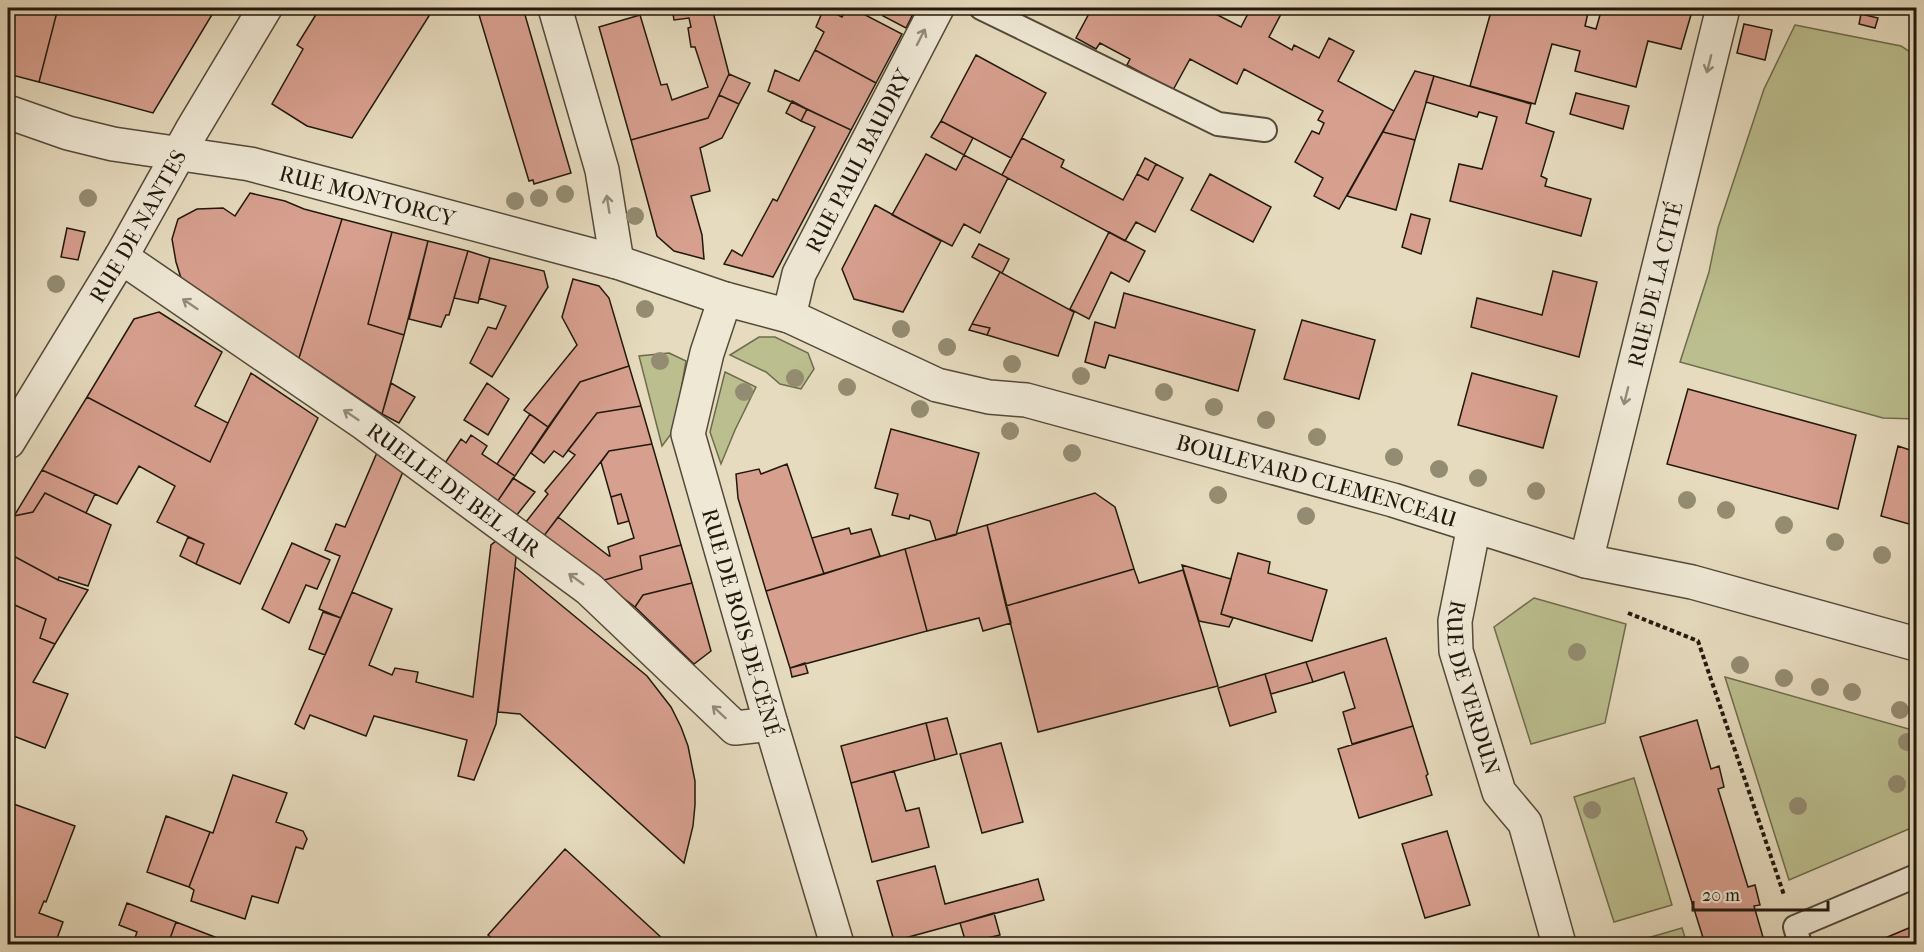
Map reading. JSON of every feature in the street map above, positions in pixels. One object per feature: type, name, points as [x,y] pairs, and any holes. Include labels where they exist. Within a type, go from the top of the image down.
[{"type":"street","name":"RUE DE NANTES","points":[[9,438],[121,257],[192,130],[265,8]]},
{"type":"street","points":[[555,8],[602,170],[617,262]]},
{"type":"street","name":"RUE PAUL BAUDRY","points":[[789,316],[799,274],[937,8]]},
{"type":"street","name":"RUE DE LA CITÉ","points":[[1586,561],[1723,8]]},
{"type":"street","name":"RUE MONTORCY","points":[[8,112],[68,134],[250,164],[617,262],[725,299]]},
{"type":"street","name":"RUELLE DE BEL AIR","points":[[121,257],[365,424],[589,589],[735,728],[771,723]]},
{"type":"street","name":"BOULEVARD CLEMENCEAU","points":[[725,299],[789,316],[938,386],[989,397],[1026,400],[1393,501],[1586,561],[1692,582],[1917,644]]},
{"type":"street","name":"RUE DE BOIS-DE-CÉNÉ","points":[[725,299],[706,353],[688,434],[837,945]]},
{"type":"street","name":"RUE DE VERDUN","points":[[1474,526],[1455,621],[1456,651],[1499,792],[1525,823],[1559,945]]},
{"type":"lane","points":[[981,8],[1218,124],[1264,130]]},
{"type":"lane","points":[[1798,936],[1917,876]]},
{"type":"path","points":[[1631,570],[1621,610],[1698,641],[1798,936]]},
{"type":"green space","points":[[1795,25],[1901,46],[1916,56],[1916,419],[1883,418],[1680,362],[1709,272],[1718,228],[1764,89]]},
{"type":"green space","points":[[759,337],[775,337],[808,353],[814,369],[801,389],[780,384],[766,372],[730,355]]},
{"type":"green space","points":[[669,353],[686,361],[674,430],[662,446],[639,356]]},
{"type":"green space","points":[[725,372],[756,387],[721,464],[710,432]]},
{"type":"green space","points":[[1534,598],[1626,624],[1605,723],[1531,744],[1494,627]]},
{"type":"green space","points":[[1725,677],[1916,731],[1916,826],[1789,880]]},
{"type":"green space","points":[[1634,778],[1672,905],[1614,922],[1574,797]]},
{"type":"green space","points":[[1682,928],[1687,944],[1627,944]]},
{"type":"building","points":[[8,8],[58,8],[39,82],[8,74]]},
{"type":"building","points":[[58,8],[216,8],[153,113],[39,82]]},
{"type":"building","points":[[320,8],[434,8],[352,138],[307,126],[272,104],[303,49],[297,45]]},
{"type":"building","points":[[477,8],[523,8],[571,173],[534,184],[533,180],[529,181]]},
{"type":"building","points":[[672,8],[712,8],[729,74],[708,118],[631,140],[599,27],[640,15],[661,85],[667,84],[672,100],[708,87],[695,47],[691,47],[689,18],[674,20]]},
{"type":"building","points":[[824,8],[842,17],[847,8],[852,8],[902,34],[876,83],[815,50],[824,32],[816,27]]},
{"type":"building","points":[[916,8],[906,28],[883,16],[886,9]]},
{"type":"building","points":[[1092,8],[1204,8],[1241,27],[1251,8],[1269,8],[1281,14],[1269,37],[1292,50],[1294,45],[1319,58],[1329,38],[1354,51],[1338,81],[1394,111],[1339,209],[1314,196],[1323,178],[1295,162],[1312,131],[1319,134],[1324,123],[1318,120],[1323,111],[1244,69],[1237,84],[1190,59],[1173,90],[1127,65],[1130,59],[1100,43],[1096,49],[1076,38]]},
{"type":"building","points":[[1492,8],[1563,8],[1588,13],[1585,26],[1596,29],[1602,8],[1693,8],[1681,49],[1648,41],[1636,87],[1575,71],[1580,51],[1552,44],[1535,104],[1470,86]]},
{"type":"building","points":[[1861,14],[1878,18],[1875,28],[1859,24]]},
{"type":"building","points":[[1744,24],[1772,30],[1765,60],[1737,53]]},
{"type":"building","points":[[815,50],[876,83],[851,130],[768,91],[775,70],[799,81]]},
{"type":"building","points":[[976,55],[1046,93],[1011,158],[941,121]]},
{"type":"building","points":[[1415,71],[1434,76],[1415,140],[1383,132]]},
{"type":"building","points":[[729,74],[750,83],[739,104],[719,95]]},
{"type":"building","points":[[1434,76],[1531,104],[1526,123],[1554,132],[1541,176],[1547,179],[1545,186],[1591,199],[1581,236],[1450,201],[1459,164],[1482,169],[1497,117],[1479,112],[1477,117],[1426,102]]},
{"type":"building","points":[[1576,93],[1629,106],[1623,129],[1570,114]]},
{"type":"building","points":[[719,95],[739,104],[722,138],[700,148],[710,191],[691,196],[702,235],[704,259],[674,251],[657,236],[631,140],[708,118]]},
{"type":"building","points":[[792,101],[807,109],[801,121],[786,113]]},
{"type":"building","points":[[807,109],[851,130],[773,277],[724,264],[732,250],[742,256],[773,199],[777,201],[815,127],[801,121]]},
{"type":"building","points":[[941,121],[973,138],[964,155],[931,137]]},
{"type":"building","points":[[1383,132],[1415,140],[1396,210],[1347,196]]},
{"type":"building","points":[[1022,138],[1064,160],[1061,167],[1123,200],[1137,174],[1148,180],[1156,164],[1183,178],[1155,232],[1136,222],[1125,241],[1002,175]]},
{"type":"building","points":[[926,154],[956,170],[964,155],[1008,178],[980,233],[964,224],[952,246],[892,215]]},
{"type":"building","points":[[1145,158],[1156,164],[1148,180],[1137,174]]},
{"type":"building","points":[[1210,174],[1271,207],[1253,242],[1191,210]]},
{"type":"building","points":[[250,193],[285,201],[304,209],[342,219],[299,358],[181,278],[176,262],[172,239],[178,219],[197,209],[223,208],[235,216]]},
{"type":"building","points":[[875,205],[941,241],[903,312],[854,299],[842,269]]},
{"type":"building","points":[[1411,214],[1430,219],[1421,254],[1402,247]]},
{"type":"building","points":[[342,219],[392,232],[368,324],[404,335],[382,414],[299,358]]},
{"type":"building","points":[[67,228],[85,232],[78,260],[61,257]]},
{"type":"building","points":[[392,232],[428,241],[404,335],[368,324]]},
{"type":"building","points":[[1109,232],[1145,251],[1129,282],[1111,272],[1089,319],[1070,309]]},
{"type":"building","points":[[428,241],[468,251],[449,315],[446,315],[441,327],[409,319]]},
{"type":"building","points":[[979,244],[1009,259],[1002,273],[972,257]]},
{"type":"building","points":[[468,251],[490,258],[478,303],[454,298]]},
{"type":"building","points":[[490,258],[544,271],[548,287],[492,377],[470,363],[488,327],[496,329],[506,306],[479,298]]},
{"type":"building","points":[[1553,271],[1597,282],[1579,357],[1471,327],[1477,298],[1542,315]]},
{"type":"building","points":[[1000,272],[1074,312],[1058,356],[987,335],[990,328],[972,324]]},
{"type":"building","points":[[573,279],[599,286],[609,298],[629,366],[580,382],[548,427],[524,410],[577,345],[562,317]]},
{"type":"building","points":[[1124,293],[1255,330],[1238,391],[1109,355],[1105,368],[1085,362],[1095,322],[1115,328]]},
{"type":"building","points":[[159,312],[222,352],[195,406],[228,423],[210,462],[87,397],[134,319]]},
{"type":"building","points":[[1302,320],[1375,340],[1359,399],[1284,379]]},
{"type":"building","points":[[972,324],[990,328],[987,335],[969,330]]},
{"type":"building","points":[[629,366],[641,406],[597,413],[563,457],[554,451],[544,463],[531,453],[580,382]]},
{"type":"building","points":[[251,373],[318,418],[240,584],[196,564],[204,544],[157,522],[175,486],[139,466],[117,504],[42,470],[87,397],[210,462]]},
{"type":"building","points":[[1472,373],[1557,396],[1543,448],[1458,425]]},
{"type":"building","points":[[391,383],[415,397],[399,423],[382,414]]},
{"type":"building","points":[[487,383],[509,399],[488,435],[464,420]]},
{"type":"building","points":[[1688,389],[1856,435],[1838,509],[1667,464]]},
{"type":"building","points":[[641,406],[652,444],[609,451],[543,537],[525,523],[548,494],[545,491],[575,455],[568,450],[597,413]]},
{"type":"building","points":[[530,414],[548,427],[515,476],[497,464]]},
{"type":"building","points":[[891,429],[979,453],[956,535],[936,540],[930,521],[910,515],[909,519],[892,515],[898,494],[875,488]]},
{"type":"building","points":[[471,435],[487,446],[482,454],[515,476],[497,502],[443,466],[461,439],[466,443]]},
{"type":"building","points":[[652,444],[681,545],[640,556],[642,569],[601,581],[543,537],[558,517],[609,556],[608,547],[634,538],[621,494],[611,497],[601,462],[609,451]]},
{"type":"building","points":[[1898,446],[1916,452],[1916,526],[1881,516]]},
{"type":"building","points":[[379,448],[405,467],[341,618],[319,609],[340,556],[325,550],[336,524],[345,527]]},
{"type":"building","points":[[787,464],[824,574],[766,591],[738,498],[736,474],[759,469],[761,474]]},
{"type":"building","points":[[42,470],[95,494],[86,513],[45,493],[33,512],[14,516]]},
{"type":"building","points":[[513,478],[535,492],[516,516],[497,502]]},
{"type":"building","points":[[45,493],[111,525],[88,586],[59,577],[58,580],[8,553],[8,527],[14,516],[33,512]]},
{"type":"building","points":[[1095,493],[1115,507],[1134,569],[1006,606],[987,525]]},
{"type":"building","points":[[621,494],[629,521],[618,524],[611,497]]},
{"type":"building","points":[[987,525],[1011,623],[983,631],[979,618],[927,631],[905,549]]},
{"type":"building","points":[[849,528],[851,534],[871,529],[880,556],[824,574],[812,538]]},
{"type":"building","points":[[502,536],[517,548],[515,567],[496,724],[474,780],[458,776],[467,740],[374,716],[366,736],[310,715],[304,729],[295,724],[352,592],[392,609],[369,665],[392,675],[395,668],[418,672],[416,682],[473,697],[491,545]]},
{"type":"building","points":[[188,537],[204,544],[196,564],[180,556]]},
{"type":"building","points":[[292,543],[330,560],[317,589],[306,585],[289,623],[262,609]]},
{"type":"building","points":[[681,545],[692,583],[643,595],[635,607],[601,581],[642,569],[640,556]]},
{"type":"building","points":[[905,549],[927,631],[790,668],[766,591]]},
{"type":"building","points":[[8,553],[58,580],[88,590],[55,644],[40,638],[46,619],[8,602]]},
{"type":"building","points":[[1238,553],[1270,562],[1268,573],[1327,590],[1312,641],[1221,614]]},
{"type":"building","points":[[1182,565],[1231,579],[1221,614],[1233,618],[1229,627],[1199,621]]},
{"type":"building","points":[[515,567],[647,676],[671,707],[688,746],[695,781],[693,826],[684,863],[520,714],[498,712]]},
{"type":"building","points":[[1134,569],[1139,583],[1183,570],[1218,686],[1038,732],[1006,606]]},
{"type":"building","points":[[692,583],[711,651],[694,664],[635,607],[643,595]]},
{"type":"building","points":[[8,602],[46,619],[40,638],[55,644],[33,682],[68,694],[45,748],[8,734]]},
{"type":"building","points":[[323,612],[341,618],[325,655],[309,649]]},
{"type":"building","points":[[1386,638],[1413,726],[1352,744],[1343,712],[1355,708],[1344,672],[1313,682],[1306,662]]},
{"type":"building","points":[[1306,662],[1313,682],[1271,694],[1265,674]]},
{"type":"building","points":[[805,663],[808,673],[792,677],[790,668]]},
{"type":"building","points":[[1265,674],[1276,712],[1230,726],[1218,688]]},
{"type":"building","points":[[947,718],[957,754],[935,760],[926,723]]},
{"type":"building","points":[[1697,720],[1711,769],[1719,766],[1724,787],[1718,789],[1748,887],[1755,885],[1760,905],[1754,906],[1765,944],[1705,944],[1640,737]]},
{"type":"building","points":[[926,723],[935,760],[851,783],[841,746]]},
{"type":"building","points":[[1413,726],[1432,795],[1359,818],[1338,749]]},
{"type":"building","points":[[1001,743],[1023,822],[982,833],[960,754]]},
{"type":"building","points":[[894,771],[906,811],[919,808],[929,847],[872,862],[851,783]]},
{"type":"building","points":[[233,775],[287,793],[276,822],[303,831],[307,839],[303,849],[296,847],[278,903],[252,896],[245,919],[191,901],[194,890],[189,887],[210,832],[213,833]]},
{"type":"building","points":[[8,802],[75,826],[46,902],[44,901],[39,913],[63,922],[55,944],[20,944],[21,942],[8,937]]},
{"type":"building","points":[[166,816],[210,832],[189,887],[147,872]]},
{"type":"building","points":[[1447,831],[1470,905],[1425,918],[1402,844]]},
{"type":"building","points":[[565,849],[664,940],[663,944],[498,944],[488,935]]},
{"type":"building","points":[[935,866],[945,904],[1038,879],[1044,900],[894,941],[877,881]]},
{"type":"building","points":[[127,903],[176,922],[168,944],[133,944],[137,932],[119,925]]},
{"type":"building","points":[[994,913],[1000,935],[966,943],[960,923]]},
{"type":"building","points":[[176,922],[233,944],[168,944]]},
{"type":"building","points":[[1916,925],[1916,944],[1871,944]]}]
